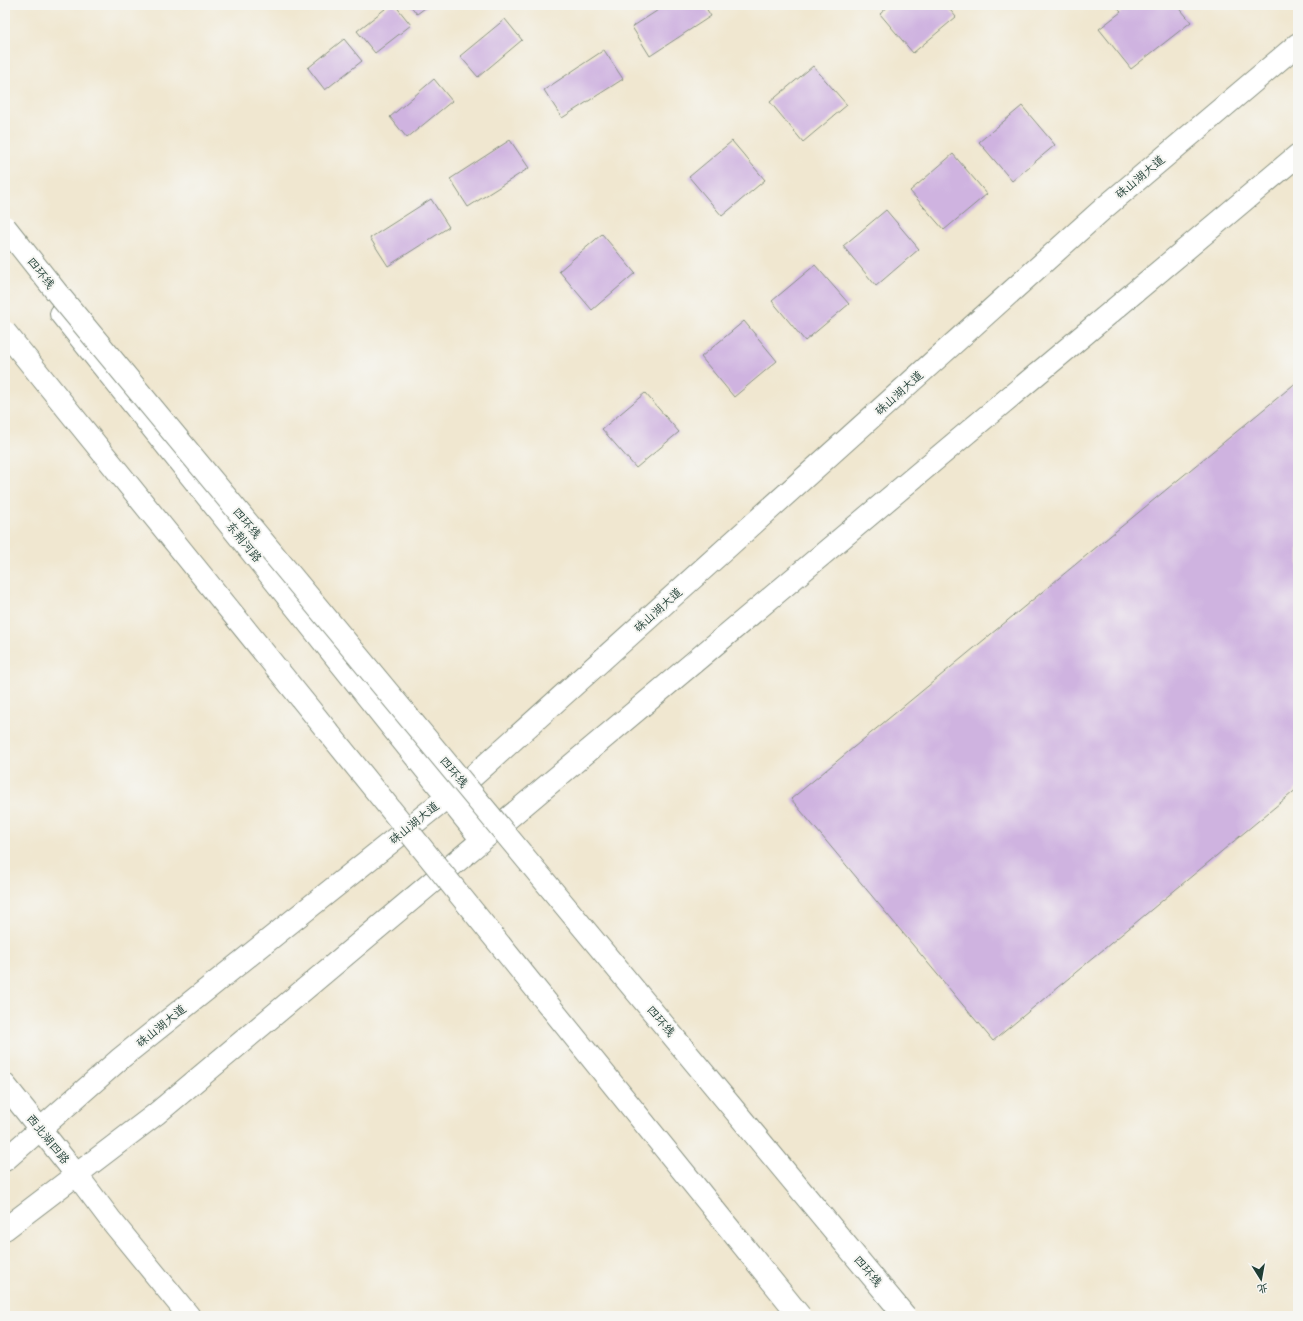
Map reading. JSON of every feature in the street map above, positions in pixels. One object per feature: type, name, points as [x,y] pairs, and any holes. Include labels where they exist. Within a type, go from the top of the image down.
[{"type":"main road","name":"硃山湖大道","points":[[5,1160],[128,1053],[471,778],[1104,208],[1298,44]]},
{"type":"main road","points":[[5,1229],[156,1114],[1298,156]]},
{"type":"main road","name":"四环线","points":[[5,227],[63,300],[905,1316]]},
{"type":"main road","name":"东荆河路","points":[[5,244],[482,840]]},
{"type":"main road","points":[[5,332],[800,1316]]},
{"type":"main road","name":"西北湖四路","points":[[5,1085],[110,1219],[189,1316]]},
{"type":"building","points":[[390,5],[395,5],[411,25],[375,53],[357,31]]},
{"type":"building","points":[[410,5],[429,5],[417,14]]},
{"type":"building","points":[[666,5],[704,5],[711,16],[650,56],[632,27]]},
{"type":"building","points":[[890,5],[946,5],[956,17],[913,53],[880,14]]},
{"type":"building","points":[[1115,5],[1177,5],[1191,22],[1131,69],[1099,29],[1121,12]]},
{"type":"building","points":[[505,19],[522,40],[478,77],[460,56]]},
{"type":"building","points":[[344,39],[362,61],[325,90],[308,68]]},
{"type":"building","points":[[604,50],[623,79],[562,118],[544,90]]},
{"type":"building","points":[[813,66],[847,105],[803,142],[770,102]]},
{"type":"building","points":[[434,79],[452,101],[407,138],[390,117]]},
{"type":"building","points":[[1022,106],[1055,145],[1012,181],[979,142]]},
{"type":"building","points":[[510,140],[529,168],[468,207],[450,179]]},
{"type":"building","points":[[732,141],[765,180],[722,216],[689,177]]},
{"type":"building","points":[[953,154],[987,194],[944,230],[910,191]]},
{"type":"building","points":[[431,199],[449,227],[388,266],[370,238]]},
{"type":"building","points":[[886,210],[919,249],[876,286],[843,246]]},
{"type":"building","points":[[602,234],[635,273],[592,310],[559,271]]},
{"type":"building","points":[[815,265],[849,304],[805,341],[772,301]]},
{"type":"building","points":[[744,321],[777,361],[734,397],[701,357]]},
{"type":"building","points":[[1298,381],[1298,788],[993,1041],[791,799]]},
{"type":"building","points":[[645,393],[679,432],[636,468],[602,429]]}]
